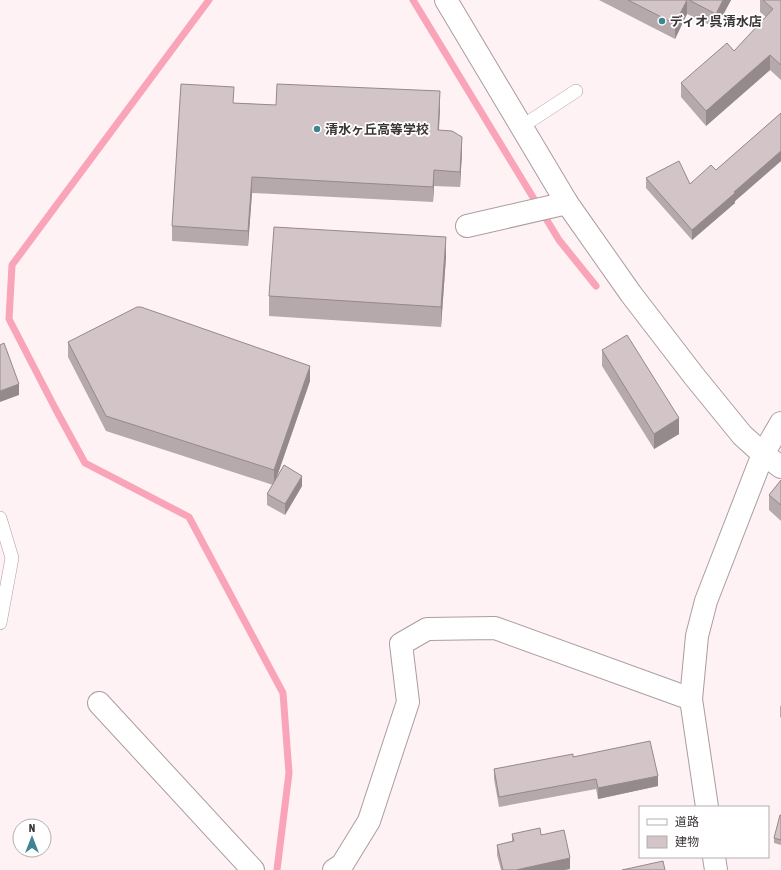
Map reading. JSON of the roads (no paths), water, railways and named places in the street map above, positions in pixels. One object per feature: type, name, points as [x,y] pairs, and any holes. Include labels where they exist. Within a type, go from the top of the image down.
[{"type":"street","points":[[446,0],[567,203],[631,294],[694,376],[742,435],[762,454],[781,467]]},
{"type":"street","points":[[467,226],[567,203]]},
{"type":"street","points":[[707,806],[691,700],[697,636],[706,601],[762,454],[781,423]]},
{"type":"street","points":[[334,870],[342,865],[369,821],[408,702],[401,644],[427,629],[495,628],[691,700]]},
{"type":"street","points":[[99,703],[253,870]]},
{"type":"street","points":[[714,858],[716,870]]},
{"type":"lane","points":[[521,127],[576,91]]},
{"type":"lane","points":[[0,518],[12,558],[0,623]]},
{"type":"waterway","points":[[209,0],[12,265],[9,319],[85,463],[189,517],[283,693],[289,773],[277,870]]},
{"type":"waterway","points":[[413,0],[559,240],[596,286]]},
{"type":"place","name":"ディオ 呉清水店","points":[[662,21]]},
{"type":"place","name":"清水ヶ丘高等学校","points":[[317,129]]}]
